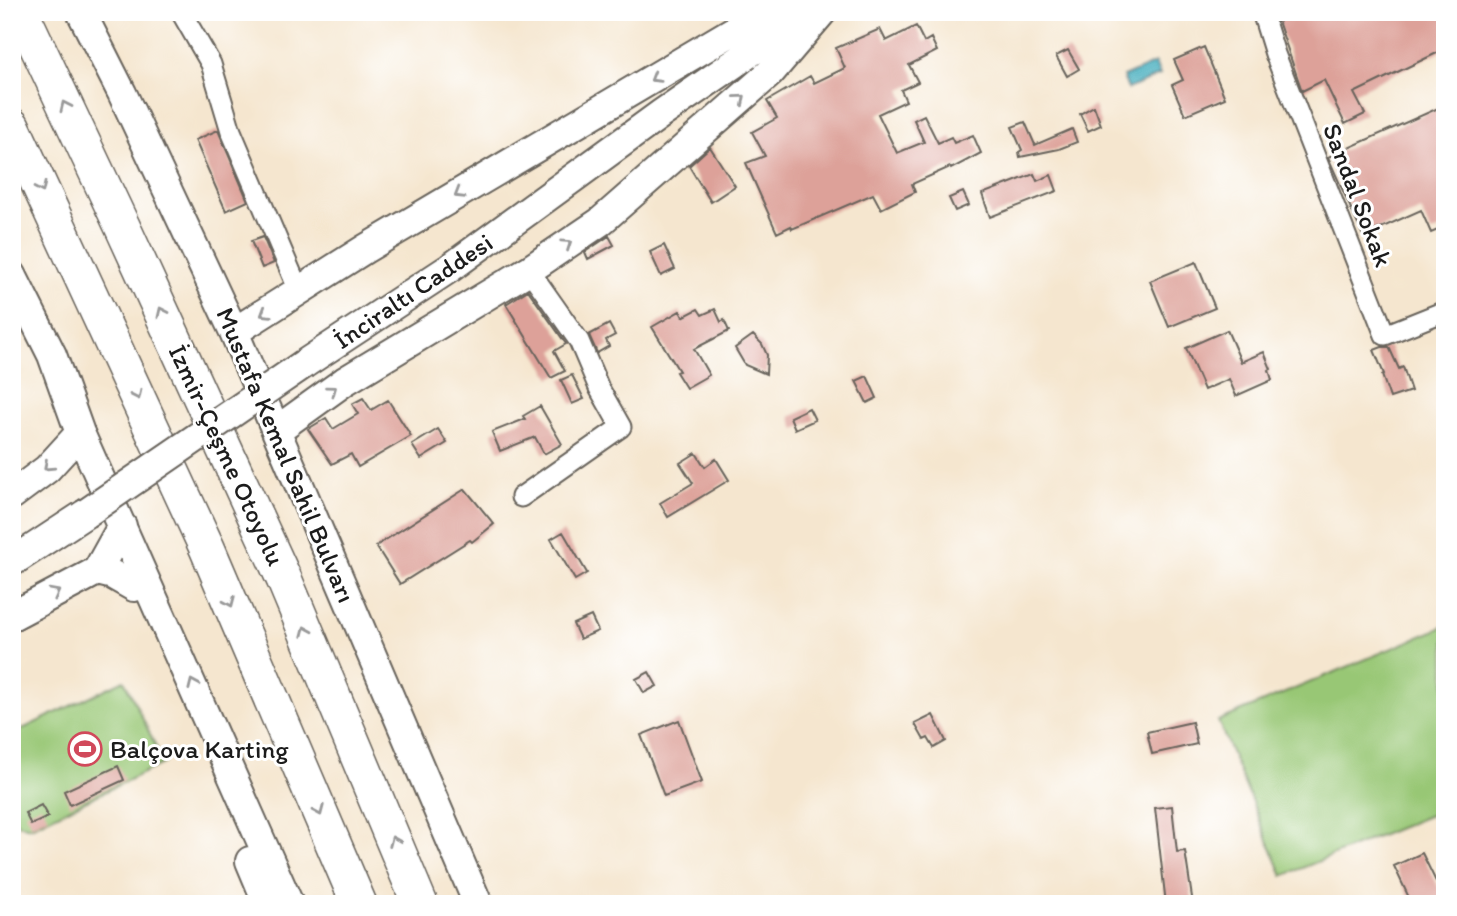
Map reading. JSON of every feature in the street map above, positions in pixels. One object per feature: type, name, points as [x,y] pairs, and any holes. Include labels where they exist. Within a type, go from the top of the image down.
[{"type":"highway","name":"İzmir-Çeşme Otoyolu","points":[[21,12],[284,579],[420,904]]},
{"type":"highway","points":[[12,126],[206,548],[359,904]]},
{"type":"main road","name":"Mustafa Kemal Sahil Bulvarı","points":[[81,12],[234,332],[478,904]]},
{"type":"main road","points":[[234,332],[365,249],[740,27],[780,12]]},
{"type":"main road","name":"İnciraltı Caddesi","points":[[12,562],[450,268],[661,114],[808,12]]},
{"type":"main road","points":[[277,430],[345,381],[528,270],[600,222],[770,73],[822,12]]},
{"type":"main road","points":[[12,275],[52,355],[80,433],[289,904]]},
{"type":"main road","points":[[12,495],[47,469],[80,433]]},
{"type":"main road","points":[[12,615],[97,570],[127,536]]},
{"type":"main road","points":[[127,536],[134,587],[153,640],[268,904]]},
{"type":"main road","points":[[97,570],[113,575],[134,587]]},
{"type":"street","points":[[181,12],[211,64],[230,131],[299,291]]},
{"type":"street","name":"Sandal Sokak","points":[[1262,12],[1275,54],[1385,335],[1445,311]]},
{"type":"street","points":[[520,497],[621,426],[599,388],[579,341],[528,270]]},
{"type":"green space","points":[[1445,626],[1445,809],[1283,876],[1218,721]]},
{"type":"green space","name":"Balçova Karting","points":[[124,680],[164,763],[31,827],[18,824],[12,816],[12,734]]},
{"type":"water","points":[[1155,63],[1160,75],[1128,89],[1123,77]]},
{"type":"building","points":[[1287,12],[1445,12],[1445,49],[1354,93],[1365,114],[1345,124],[1324,80],[1302,91],[1277,18]]},
{"type":"building","points":[[916,26],[924,42],[931,38],[937,51],[909,65],[918,82],[901,90],[906,101],[878,114],[897,153],[924,142],[914,120],[924,115],[938,143],[951,137],[954,143],[973,135],[981,153],[951,169],[950,167],[912,184],[915,192],[881,209],[873,194],[777,233],[746,163],[765,156],[752,132],[777,118],[767,101],[810,76],[814,83],[845,68],[836,48],[880,29],[886,41]]},
{"type":"building","points":[[1204,47],[1225,98],[1185,115],[1172,85],[1183,80],[1174,60]]},
{"type":"building","points":[[1068,50],[1079,69],[1067,76],[1056,56]]},
{"type":"building","points":[[1445,105],[1445,227],[1431,233],[1421,210],[1363,236],[1328,157]]},
{"type":"building","points":[[1094,106],[1101,125],[1088,131],[1080,114]]},
{"type":"building","points":[[1025,122],[1035,145],[1072,129],[1077,142],[1059,149],[1020,157],[1019,152],[1022,150],[1012,127]]},
{"type":"building","points":[[218,130],[248,201],[226,211],[195,140]]},
{"type":"building","points":[[710,147],[735,186],[711,202],[689,166]]},
{"type":"building","points":[[1034,174],[1037,181],[1051,175],[1057,191],[990,217],[982,194]]},
{"type":"building","points":[[963,192],[969,205],[955,211],[949,198]]},
{"type":"building","points":[[609,236],[614,245],[588,259],[585,252]]},
{"type":"building","points":[[263,237],[274,263],[262,268],[251,241]]},
{"type":"building","points":[[664,245],[675,269],[661,276],[650,252]]},
{"type":"building","points":[[1196,262],[1215,308],[1169,327],[1150,281]]},
{"type":"building","points":[[528,290],[566,344],[554,351],[565,371],[551,378],[506,304]]},
{"type":"building","points":[[698,309],[702,315],[715,309],[729,331],[694,349],[709,375],[686,388],[676,372],[679,371],[652,327],[680,311],[683,317]]},
{"type":"building","points":[[609,324],[615,335],[606,340],[609,346],[597,353],[589,335]]},
{"type":"building","points":[[1227,330],[1241,362],[1264,352],[1272,380],[1236,396],[1229,379],[1204,390],[1186,348]]},
{"type":"building","points":[[753,335],[762,344],[767,355],[766,374],[745,365],[735,348]]},
{"type":"building","points":[[1389,347],[1399,369],[1403,367],[1411,391],[1390,398],[1374,350]]},
{"type":"building","points":[[572,375],[584,399],[572,404],[561,380]]},
{"type":"building","points":[[867,376],[877,398],[867,403],[856,381]]},
{"type":"building","points":[[363,398],[371,410],[388,400],[411,436],[358,467],[351,454],[332,464],[308,429],[326,418],[333,429],[358,414],[352,404]]},
{"type":"building","points":[[540,406],[562,444],[544,454],[535,437],[500,451],[492,432],[525,419],[523,416]]},
{"type":"building","points":[[809,408],[815,420],[795,429],[790,417]]},
{"type":"building","points":[[438,429],[447,443],[421,459],[412,445]]},
{"type":"building","points":[[696,453],[705,467],[716,459],[729,480],[668,517],[660,503],[693,483],[680,463]]},
{"type":"building","points":[[465,489],[494,524],[472,542],[470,540],[400,584],[376,546]]},
{"type":"building","points":[[563,532],[587,573],[575,580],[551,539]]},
{"type":"building","points":[[591,616],[598,631],[580,639],[573,624]]},
{"type":"building","points":[[649,672],[657,686],[644,693],[636,679]]},
{"type":"building","points":[[933,715],[946,741],[934,748],[928,738],[924,740],[915,724]]},
{"type":"building","points":[[679,720],[702,782],[664,796],[641,735]]},
{"type":"building","points":[[1192,722],[1197,744],[1152,754],[1147,732]]},
{"type":"building","points":[[118,766],[124,780],[70,805],[64,791]]},
{"type":"building","points":[[41,805],[48,817],[31,825],[25,813]]},
{"type":"building","points":[[1172,806],[1177,852],[1185,851],[1193,904],[1166,904],[1155,808]]},
{"type":"building","points":[[1422,853],[1445,904],[1412,904],[1394,866]]},
{"type":"place","name":"Balçova Karting","points":[[85,749]]}]
